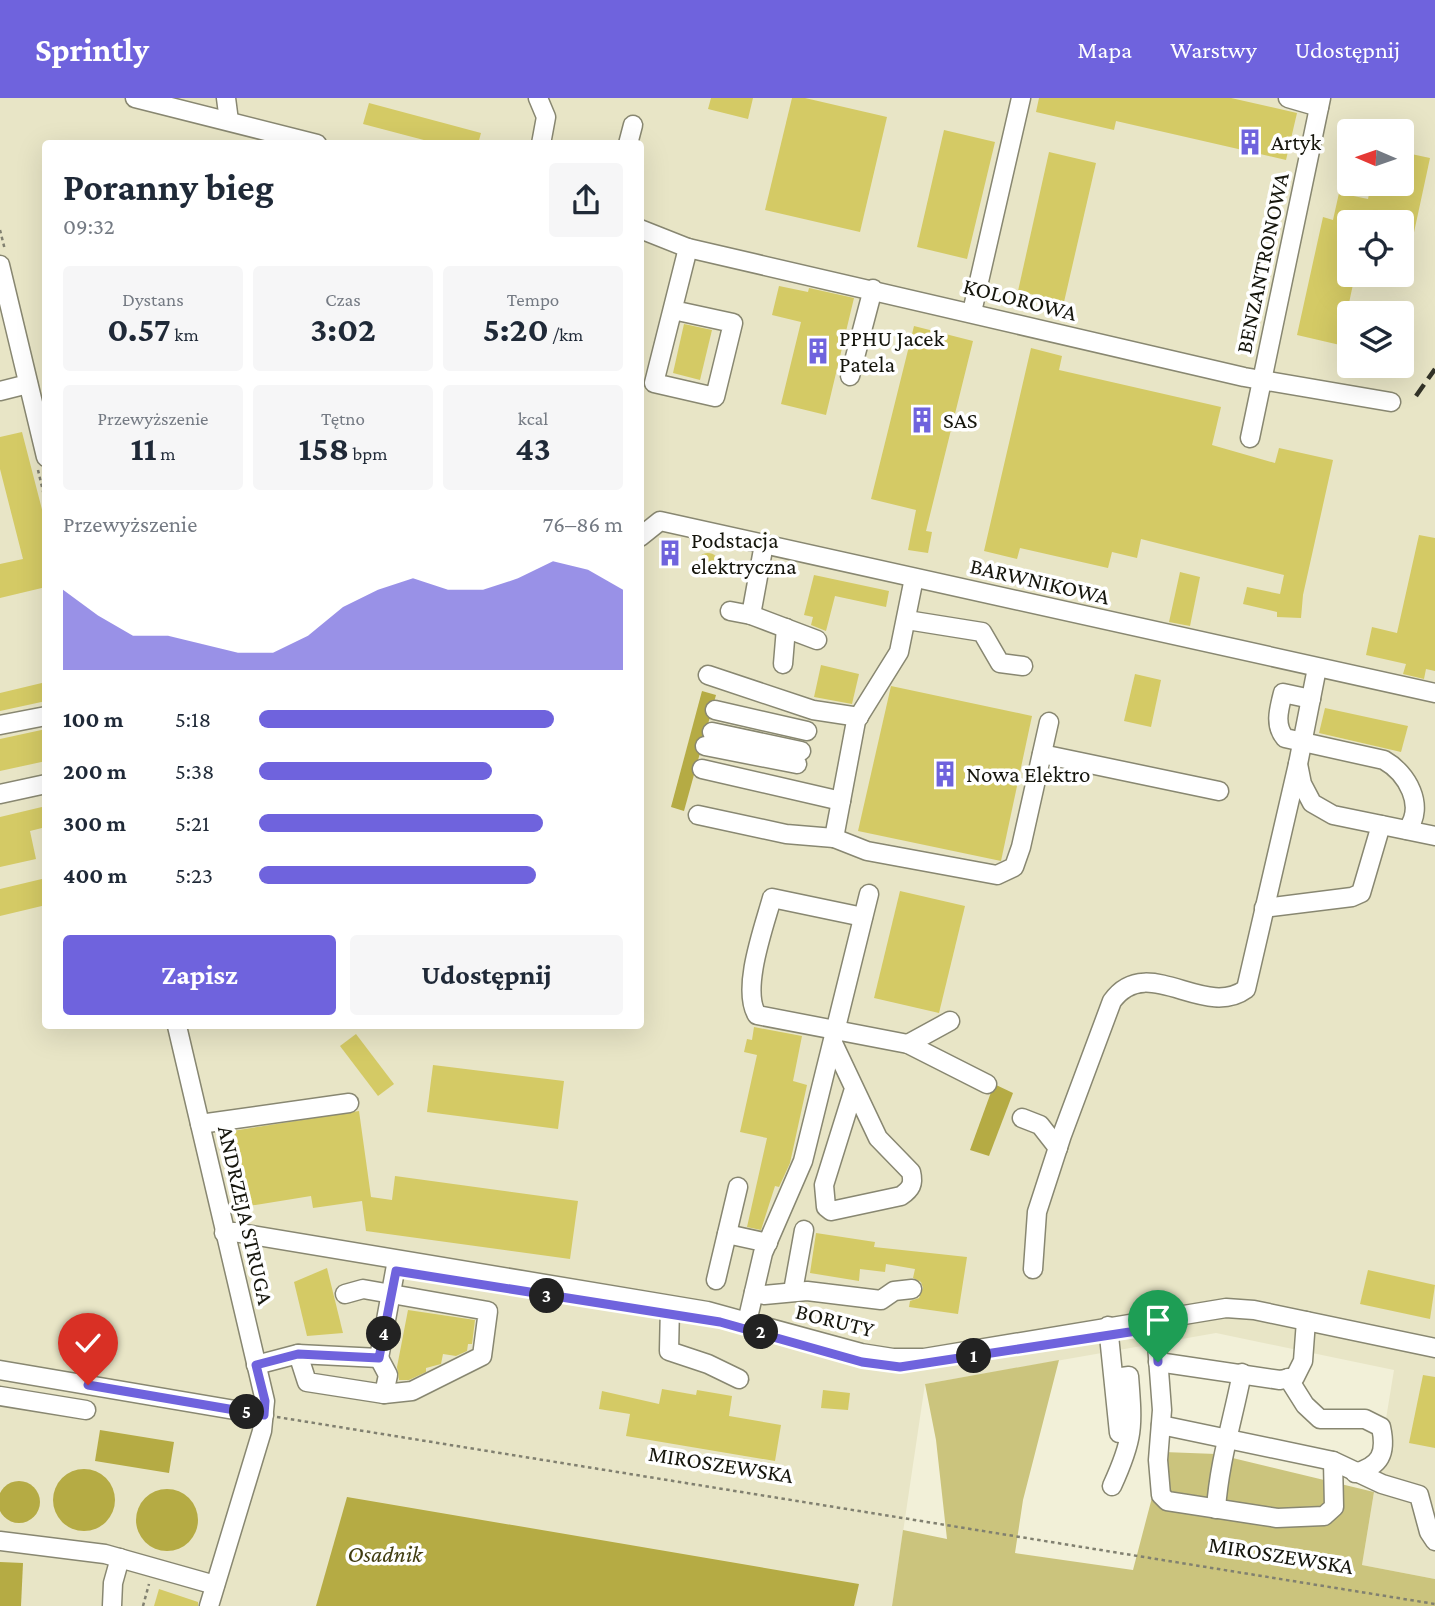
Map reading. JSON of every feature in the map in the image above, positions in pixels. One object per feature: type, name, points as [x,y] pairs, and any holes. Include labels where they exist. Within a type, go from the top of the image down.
[{"type":"street","points":[[135,98],[302,140]]},
{"type":"street","points":[[226,98],[229,121]]},
{"type":"street","points":[[538,98],[546,117],[542,140]]},
{"type":"street","points":[[972,312],[1021,98]]},
{"type":"street","points":[[1288,98],[1320,103]]},
{"type":"street","name":"BENZANTRONOWA","points":[[1250,438],[1320,103]]},
{"type":"street","points":[[629,140],[633,125]]},
{"type":"street","name":"KOLOROWA","points":[[644,231],[688,248],[1231,374],[1391,402]]},
{"type":"street","points":[[673,310],[733,323],[715,397],[654,383],[688,248]]},
{"type":"street","points":[[0,265],[42,441]]},
{"type":"street","points":[[850,376],[873,289]]},
{"type":"street","points":[[0,391],[28,384]]},
{"type":"street","name":"BARWNIKOWA","points":[[644,534],[660,521],[1435,693]]},
{"type":"street","points":[[751,615],[764,544]]},
{"type":"street","points":[[834,838],[859,717],[900,652],[914,578]]},
{"type":"street","points":[[730,611],[751,615],[817,640]]},
{"type":"street","points":[[907,620],[982,632],[1000,663],[1023,666]]},
{"type":"street","points":[[783,664],[786,628]]},
{"type":"street","points":[[1033,1269],[1037,1212],[1112,1001],[1121,988],[1139,981],[1213,996],[1240,993],[1246,989],[1303,743],[1317,668]]},
{"type":"street","points":[[708,675],[813,710],[859,717]]},
{"type":"street","points":[[1311,699],[1283,694],[1278,712],[1280,732],[1285,738],[1384,760],[1394,766],[1415,800],[1414,818],[1407,830]]},
{"type":"street","points":[[761,720],[766,695]]},
{"type":"street","points":[[715,710],[807,731]]},
{"type":"street","points":[[795,770],[813,710]]},
{"type":"street","points":[[0,725],[42,717]]},
{"type":"street","points":[[698,815],[786,834],[834,838],[867,851],[997,875],[1014,867],[1021,847],[1049,722]]},
{"type":"street","points":[[706,752],[766,751],[841,800]]},
{"type":"street","points":[[706,752],[795,770]]},
{"type":"street","points":[[706,752],[737,752],[795,770]]},
{"type":"street","points":[[1042,754],[1219,792]]},
{"type":"street","points":[[1298,764],[1302,784],[1312,803],[1321,811],[1435,836]]},
{"type":"street","points":[[0,794],[42,785]]},
{"type":"street","points":[[1264,908],[1352,897],[1361,893],[1381,825]]},
{"type":"street","points":[[747,1322],[768,1243],[803,1161],[869,894]]},
{"type":"street","points":[[863,917],[772,898],[760,944],[751,997],[757,1015],[835,1037],[908,1044],[988,1084]]},
{"type":"street","points":[[908,1044],[950,1021]]},
{"type":"street","name":"ANDRZEJA STRUGA","points":[[178,1029],[265,1401],[264,1415]]},
{"type":"street","points":[[835,1037],[854,1089],[878,1138],[911,1172],[912,1184],[901,1196],[831,1211],[826,1208],[824,1185],[854,1089]]},
{"type":"street","points":[[200,1124],[349,1103]]},
{"type":"street","points":[[1022,1118],[1040,1125],[1058,1147]]},
{"type":"street","points":[[716,1280],[738,1187]]},
{"type":"street","points":[[793,1291],[804,1230]]},
{"type":"street","name":"BORUTY","points":[[224,1233],[234,1232],[707,1311],[861,1353],[893,1358],[924,1358],[1226,1308],[1254,1310],[1435,1348]]},
{"type":"street","points":[[727,1234],[768,1243]]},
{"type":"street","points":[[384,1394],[388,1375],[379,1358],[397,1260]]},
{"type":"street","points":[[298,1354],[307,1382],[384,1394],[412,1391],[482,1356],[490,1315],[488,1311],[363,1289],[345,1294]]},
{"type":"street","points":[[754,1292],[764,1295],[793,1291],[881,1300],[894,1291],[912,1289]]},
{"type":"street","points":[[670,1306],[667,1326],[669,1351],[708,1364],[739,1379]]},
{"type":"street","points":[[1155,1318],[1161,1425],[1161,1495],[1178,1504],[1277,1518],[1324,1516],[1334,1507],[1333,1461]]},
{"type":"street","points":[[1158,1362],[1289,1378],[1301,1371],[1306,1321]]},
{"type":"street","points":[[1108,1326],[1114,1378],[1129,1376],[1132,1419],[1112,1486]]},
{"type":"street","points":[[256,1365],[298,1354],[379,1358]]},
{"type":"street","points":[[0,1370],[264,1415],[209,1606]]},
{"type":"street","points":[[1216,1509],[1218,1475],[1230,1439],[1242,1373]]},
{"type":"street","points":[[1289,1378],[1305,1405],[1320,1419],[1365,1419],[1381,1427],[1383,1437],[1379,1462],[1373,1468],[1356,1474]]},
{"type":"street","points":[[0,1396],[86,1410]]},
{"type":"street","points":[[1161,1425],[1333,1461],[1356,1474],[1419,1496],[1429,1532],[1435,1541]]},
{"type":"street","points":[[1124,1440],[1159,1448]]},
{"type":"street","points":[[0,1541],[120,1558],[215,1585]]},
{"type":"street","points":[[112,1606],[113,1583],[120,1558]]},
{"type":"path","name":"MIROSZEWSKA","points":[[264,1415],[1435,1605]]},
{"type":"path","points":[[143,1606],[154,1568]]},
{"type":"shaded area","points":[[0,98],[1435,98],[1435,1579],[1362,1565],[1394,1370],[1216,1333],[925,1384],[892,1606],[0,1606]]},
{"type":"shaded area","points":[[1059,1360],[1023,1500],[1015,1553],[1133,1570],[1164,1452],[1216,1454],[1374,1492],[1362,1565],[1435,1579],[1435,1606],[892,1606],[903,1530],[947,1539],[936,1440],[925,1384]]},
{"type":"water","points":[[702,691],[716,695],[684,811],[671,807]]},
{"type":"water","points":[[994,1084],[1013,1093],[989,1156],[970,1150]]},
{"type":"water","points":[[100,1430],[174,1442],[169,1473],[95,1461]]},
{"type":"water","points":[[78,1469],[90,1469],[106,1478],[113,1488],[113,1512],[106,1522],[90,1531],[78,1531],[67,1526],[58,1517],[53,1506],[53,1494],[58,1483],[67,1474]]},
{"type":"water","points":[[11,1482],[27,1482],[39,1494],[39,1510],[27,1522],[11,1522],[-1,1510],[-1,1494]]},
{"type":"water","points":[[161,1489],[173,1489],[189,1498],[196,1508],[196,1532],[189,1542],[173,1551],[161,1551],[150,1546],[141,1537],[136,1526],[136,1514],[141,1503],[150,1494]]},
{"type":"water","name":"Osadnik","points":[[347,1497],[859,1584],[854,1606],[316,1606]]},
{"type":"water","points":[[0,1562],[23,1563],[21,1606],[0,1606]]},
{"type":"building","points":[[711,98],[753,98],[748,119],[708,109]]},
{"type":"building","points":[[792,98],[805,98],[887,117],[860,232],[765,210]]},
{"type":"building","name":"Artyk","points":[[1039,98],[1231,98],[1297,113],[1286,160],[1116,121],[1114,130],[1036,112]]},
{"type":"building","points":[[369,103],[481,133],[479,140],[424,140],[363,124]]},
{"type":"building","points":[[944,130],[995,142],[967,259],[917,247]]},
{"type":"building","points":[[1049,152],[1096,163],[1064,302],[1018,291]]},
{"type":"building","points":[[1414,155],[1430,158],[1414,232],[1414,210],[1337,210],[1337,287],[1352,287],[1349,301],[1337,301],[1337,344],[1297,335],[1323,217],[1333,220],[1338,196],[1368,199],[1369,196],[1414,196]]},
{"type":"building","name":"PPHU Jacek Patela","points":[[779,286],[808,292],[809,288],[854,298],[826,415],[781,404],[801,322],[772,315]]},
{"type":"building","points":[[684,324],[712,330],[700,380],[673,373]]},
{"type":"building","name":"SAS","points":[[914,326],[973,341],[926,531],[932,532],[928,553],[908,550],[916,510],[871,499]]},
{"type":"building","points":[[1031,348],[1062,356],[1059,370],[1221,407],[1212,445],[1275,463],[1279,448],[1333,460],[1303,595],[1301,618],[1277,617],[1277,612],[1243,604],[1247,587],[1280,594],[1284,575],[1141,539],[1137,558],[1112,552],[1108,568],[1020,548],[1017,559],[984,551]]},
{"type":"building","points":[[22,432],[42,510],[42,588],[0,598],[0,564],[23,559],[0,469],[0,437]]},
{"type":"building","points":[[1419,535],[1435,538],[1435,671],[1426,669],[1424,679],[1403,674],[1406,664],[1366,655],[1372,627],[1397,633]]},
{"type":"building","name":"Podstacja elektryczna","points":[[666,539],[679,542],[674,566],[660,563]]},
{"type":"building","points":[[708,553],[716,556],[719,564],[716,572],[708,575],[700,572],[697,564],[700,556]]},
{"type":"building","points":[[1180,572],[1200,577],[1190,626],[1169,622]]},
{"type":"building","points":[[814,575],[889,591],[886,607],[835,596],[826,631],[811,625],[813,617],[804,615]]},
{"type":"building","points":[[821,665],[859,674],[852,704],[814,697]]},
{"type":"building","points":[[1135,674],[1161,680],[1151,727],[1124,721]]},
{"type":"building","points":[[42,683],[42,702],[0,711],[0,693]]},
{"type":"building","name":"Nowa Elektro","points":[[891,686],[1032,716],[1001,861],[858,831]]},
{"type":"building","points":[[1325,708],[1408,726],[1401,752],[1319,733]]},
{"type":"building","points":[[42,730],[42,762],[0,771],[0,739]]},
{"type":"building","points":[[42,807],[42,828],[30,831],[36,859],[0,867],[0,817]]},
{"type":"building","points":[[42,879],[42,906],[0,916],[0,889]]},
{"type":"building","points":[[900,891],[965,906],[939,1013],[874,998]]},
{"type":"building","points":[[754,1027],[802,1036],[793,1081],[807,1085],[790,1163],[779,1187],[775,1186],[761,1230],[747,1227],[767,1138],[740,1132],[757,1055],[744,1052],[747,1039],[752,1040]]},
{"type":"building","points":[[356,1034],[394,1084],[378,1096],[340,1046]]},
{"type":"building","points":[[433,1065],[564,1081],[558,1129],[427,1112]]},
{"type":"building","points":[[359,1111],[371,1197],[392,1200],[395,1176],[578,1201],[570,1259],[366,1231],[362,1201],[313,1208],[311,1196],[249,1206],[240,1194],[238,1179],[227,1180],[220,1133]]},
{"type":"building","points":[[816,1233],[875,1242],[874,1247],[967,1257],[958,1314],[909,1307],[910,1301],[919,1298],[923,1288],[921,1282],[913,1278],[915,1269],[886,1264],[885,1272],[860,1269],[859,1281],[810,1273]]},
{"type":"building","points":[[327,1268],[343,1333],[307,1336],[294,1282]]},
{"type":"building","points":[[1368,1270],[1435,1285],[1430,1319],[1360,1304]]},
{"type":"building","points":[[408,1310],[475,1320],[472,1344],[468,1344],[467,1351],[456,1356],[443,1354],[441,1364],[426,1368],[426,1372],[409,1380],[399,1380],[397,1367]]},
{"type":"building","points":[[1423,1375],[1435,1377],[1435,1448],[1409,1443]]},
{"type":"building","points":[[662,1389],[696,1395],[697,1390],[732,1396],[729,1416],[781,1425],[775,1461],[626,1436],[630,1414],[599,1409],[602,1391],[659,1404]]},
{"type":"building","points":[[823,1390],[850,1393],[848,1410],[821,1408]]},
{"type":"building","points":[[159,1589],[198,1602],[198,1606],[154,1606]]},
{"type":"railway","points":[[1416,396],[1435,369]]},
{"type":"place","name":"Artyk","points":[[1250,142]]},
{"type":"place","name":"PPHU Jacek Patela","points":[[818,351]]},
{"type":"place","name":"SAS","points":[[922,420]]},
{"type":"place","name":"Podstacja elektryczna","points":[[670,553]]},
{"type":"place","name":"Nowa Elektro","points":[[945,774]]},
{"type":"route","points":[[88,1385],[264,1415],[265,1401],[256,1365],[298,1354],[379,1358],[396,1271],[668,1317],[720,1322],[862,1362],[900,1367],[922,1366],[1156,1328],[1158,1362]]}]
